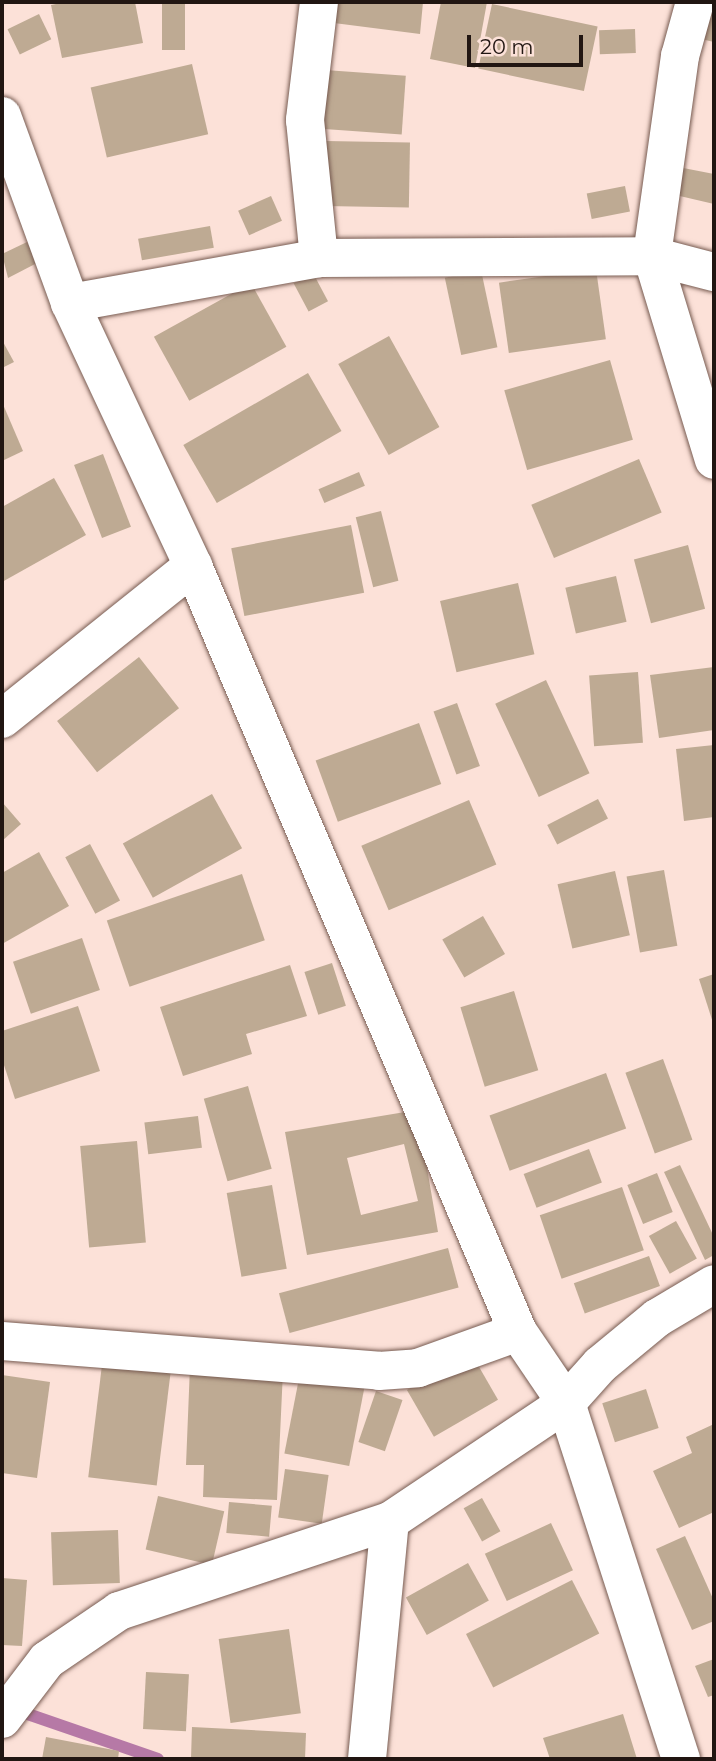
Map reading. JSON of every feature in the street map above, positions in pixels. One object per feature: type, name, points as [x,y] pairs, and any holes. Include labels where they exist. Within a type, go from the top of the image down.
[{"type":"street","points":[[319,2],[305,120],[319,258]]},
{"type":"street","points":[[695,2],[680,56],[652,256],[714,460]]},
{"type":"street","points":[[2,116],[70,303],[193,566],[518,1332],[566,1404],[681,1759]]},
{"type":"street","points":[[70,303],[319,258],[652,256],[714,272]]},
{"type":"street","points":[[2,719],[193,566]]},
{"type":"street","points":[[2,1718],[47,1660],[119,1611],[390,1521],[566,1404],[600,1365],[657,1318],[714,1284]]},
{"type":"street","points":[[2,1341],[379,1371],[418,1368],[518,1332]]},
{"type":"street","points":[[367,1759],[390,1521]]},
{"type":"building","points":[[66,2],[135,2],[143,43],[62,58],[51,5]]},
{"type":"building","points":[[162,2],[185,2],[185,50],[162,50]]},
{"type":"building","points":[[336,2],[423,2],[420,34],[334,23]]},
{"type":"building","points":[[441,2],[487,2],[475,68],[430,59]]},
{"type":"building","points":[[700,2],[714,2],[714,42],[692,37]]},
{"type":"building","points":[[492,4],[598,26],[584,91],[478,69]]},
{"type":"building","points":[[39,14],[51,39],[20,55],[8,29]]},
{"type":"building","points":[[635,29],[636,53],[600,54],[599,30]]},
{"type":"building","points":[[192,64],[208,134],[107,158],[91,87]]},
{"type":"building","points":[[325,70],[406,76],[402,135],[321,129]]},
{"type":"building","points":[[326,141],[410,142],[409,207],[325,206]]},
{"type":"building","points":[[673,166],[714,174],[714,204],[667,193]]},
{"type":"building","points":[[625,186],[630,212],[592,219],[587,193]]},
{"type":"building","points":[[271,196],[282,221],[249,235],[238,211]]},
{"type":"building","points":[[210,226],[214,248],[142,260],[138,239]]},
{"type":"building","points":[[27,242],[37,263],[8,278],[2,254]]},
{"type":"building","points":[[596,269],[606,339],[509,353],[499,283]]},
{"type":"building","points":[[481,270],[497,347],[461,355],[445,278]]},
{"type":"building","points":[[313,273],[328,301],[309,312],[294,283]]},
{"type":"building","points":[[251,283],[286,347],[189,401],[154,337]]},
{"type":"building","points":[[389,336],[439,427],[389,455],[338,364]]},
{"type":"building","points":[[2,340],[14,362],[2,368]]},
{"type":"building","points":[[610,360],[633,440],[527,470],[504,390]]},
{"type":"building","points":[[308,373],[342,431],[217,503],[183,445]]},
{"type":"building","points":[[2,402],[23,451],[2,461]]},
{"type":"building","points":[[103,454],[131,527],[102,538],[74,465]]},
{"type":"building","points":[[639,459],[662,512],[554,558],[531,505]]},
{"type":"building","points":[[359,472],[365,486],[324,503],[318,489]]},
{"type":"building","points":[[54,478],[86,535],[2,582],[2,507]]},
{"type":"building","points":[[381,511],[398,581],[373,587],[356,517]]},
{"type":"building","points":[[351,525],[364,593],[244,616],[231,548]]},
{"type":"building","points":[[688,545],[705,609],[651,623],[634,559]]},
{"type":"building","points":[[616,576],[627,622],[576,633],[565,588]]},
{"type":"building","points":[[518,583],[534,654],[456,672],[440,601]]},
{"type":"building","points":[[139,657],[179,708],[97,772],[57,721]]},
{"type":"building","points":[[714,667],[714,730],[659,738],[650,675]]},
{"type":"building","points":[[638,672],[643,743],[594,746],[589,675]]},
{"type":"building","points":[[546,680],[590,773],[539,797],[495,704]]},
{"type":"building","points":[[457,703],[480,766],[456,775],[434,712]]},
{"type":"building","points":[[419,723],[441,784],[338,822],[316,761]]},
{"type":"building","points":[[714,745],[714,817],[684,821],[676,749]]},
{"type":"building","points":[[212,794],[242,848],[153,898],[123,843]]},
{"type":"building","points":[[598,799],[608,819],[557,844],[547,825]]},
{"type":"building","points":[[469,800],[496,864],[389,910],[361,846]]},
{"type":"building","points":[[2,802],[21,824],[2,841]]},
{"type":"building","points":[[90,844],[120,901],[95,914],[65,857]]},
{"type":"building","points":[[39,852],[69,906],[2,944],[2,873]]},
{"type":"building","points":[[664,870],[677,946],[640,952],[627,877]]},
{"type":"building","points":[[615,871],[630,935],[572,949],[558,884]]},
{"type":"building","points":[[242,874],[265,940],[130,987],[107,921]]},
{"type":"building","points":[[483,916],[505,954],[464,978],[442,940]]},
{"type":"building","points":[[82,938],[100,990],[31,1014],[13,962]]},
{"type":"building","points":[[332,963],[346,1006],[318,1015],[304,972]]},
{"type":"building","points":[[290,965],[307,1016],[246,1034],[252,1054],[183,1076],[160,1007]]},
{"type":"building","points":[[714,974],[714,1026],[699,979]]},
{"type":"building","points":[[514,991],[538,1070],[485,1087],[460,1007]]},
{"type":"building","points":[[78,1006],[100,1071],[15,1099],[2,1059],[2,1031]]},
{"type":"building","points":[[663,1059],[692,1140],[655,1153],[625,1073]]},
{"type":"building","points":[[606,1073],[626,1128],[510,1171],[489,1115]]},
{"type":"building","points":[[248,1086],[272,1169],[227,1181],[204,1099]]},
{"type":"building","points":[[417,1110],[438,1232],[307,1255],[285,1132]],"holes":[[[404,1144],[418,1201],[361,1215],[347,1158]]]},
{"type":"building","points":[[198,1116],[202,1148],[148,1154],[144,1123]]},
{"type":"building","points":[[137,1141],[146,1243],[89,1248],[80,1146]]},
{"type":"building","points":[[589,1149],[602,1183],[537,1208],[524,1174]]},
{"type":"building","points":[[680,1165],[714,1237],[714,1255],[705,1260],[664,1172]]},
{"type":"building","points":[[657,1173],[673,1212],[643,1224],[627,1185]]},
{"type":"building","points":[[272,1185],[287,1269],[241,1277],[227,1193]]},
{"type":"building","points":[[622,1187],[644,1250],[562,1279],[540,1215]]},
{"type":"building","points":[[676,1221],[697,1259],[670,1274],[649,1236]]},
{"type":"building","points":[[448,1248],[459,1288],[290,1333],[279,1293]]},
{"type":"building","points":[[649,1256],[660,1286],[585,1313],[574,1283]]},
{"type":"building","points":[[471,1353],[498,1400],[434,1437],[407,1390]]},
{"type":"building","points":[[102,1365],[170,1373],[157,1486],[88,1477]]},
{"type":"building","points":[[190,1366],[283,1371],[277,1500],[203,1497],[204,1465],[186,1465]]},
{"type":"building","points":[[301,1368],[366,1381],[349,1466],[284,1453]]},
{"type":"building","points":[[2,1375],[50,1382],[37,1478],[2,1473]]},
{"type":"building","points":[[646,1389],[659,1428],[615,1442],[602,1403]]},
{"type":"building","points":[[376,1391],[402,1400],[385,1451],[358,1442]]},
{"type":"building","points":[[714,1424],[714,1512],[679,1528],[653,1471],[692,1453],[686,1437]]},
{"type":"building","points":[[285,1469],[329,1475],[322,1524],[278,1518]]},
{"type":"building","points":[[158,1496],[224,1511],[212,1565],[146,1550]]},
{"type":"building","points":[[482,1498],[500,1531],[482,1541],[464,1508]]},
{"type":"building","points":[[229,1502],[272,1506],[269,1537],[226,1533]]},
{"type":"building","points":[[551,1523],[573,1570],[507,1601],[485,1554]]},
{"type":"building","points":[[118,1530],[120,1583],[53,1585],[51,1532]]},
{"type":"building","points":[[685,1536],[714,1601],[714,1621],[692,1630],[656,1549]]},
{"type":"building","points":[[468,1563],[489,1601],[427,1635],[406,1597]]},
{"type":"building","points":[[2,1578],[27,1580],[22,1646],[2,1645]]},
{"type":"building","points":[[572,1580],[599,1633],[493,1687],[466,1634]]},
{"type":"building","points":[[289,1629],[301,1713],[231,1723],[219,1639]]},
{"type":"building","points":[[714,1659],[714,1695],[708,1697],[695,1666]]},
{"type":"building","points":[[146,1672],[189,1674],[186,1731],[143,1729]]},
{"type":"building","points":[[623,1714],[637,1759],[550,1759],[543,1738]]},
{"type":"building","points":[[192,1727],[306,1733],[305,1759],[191,1758]]},
{"type":"building","points":[[46,1737],[119,1751],[118,1759],[42,1759]]},
{"type":"waterway","points":[[16,1710],[158,1759]]}]
